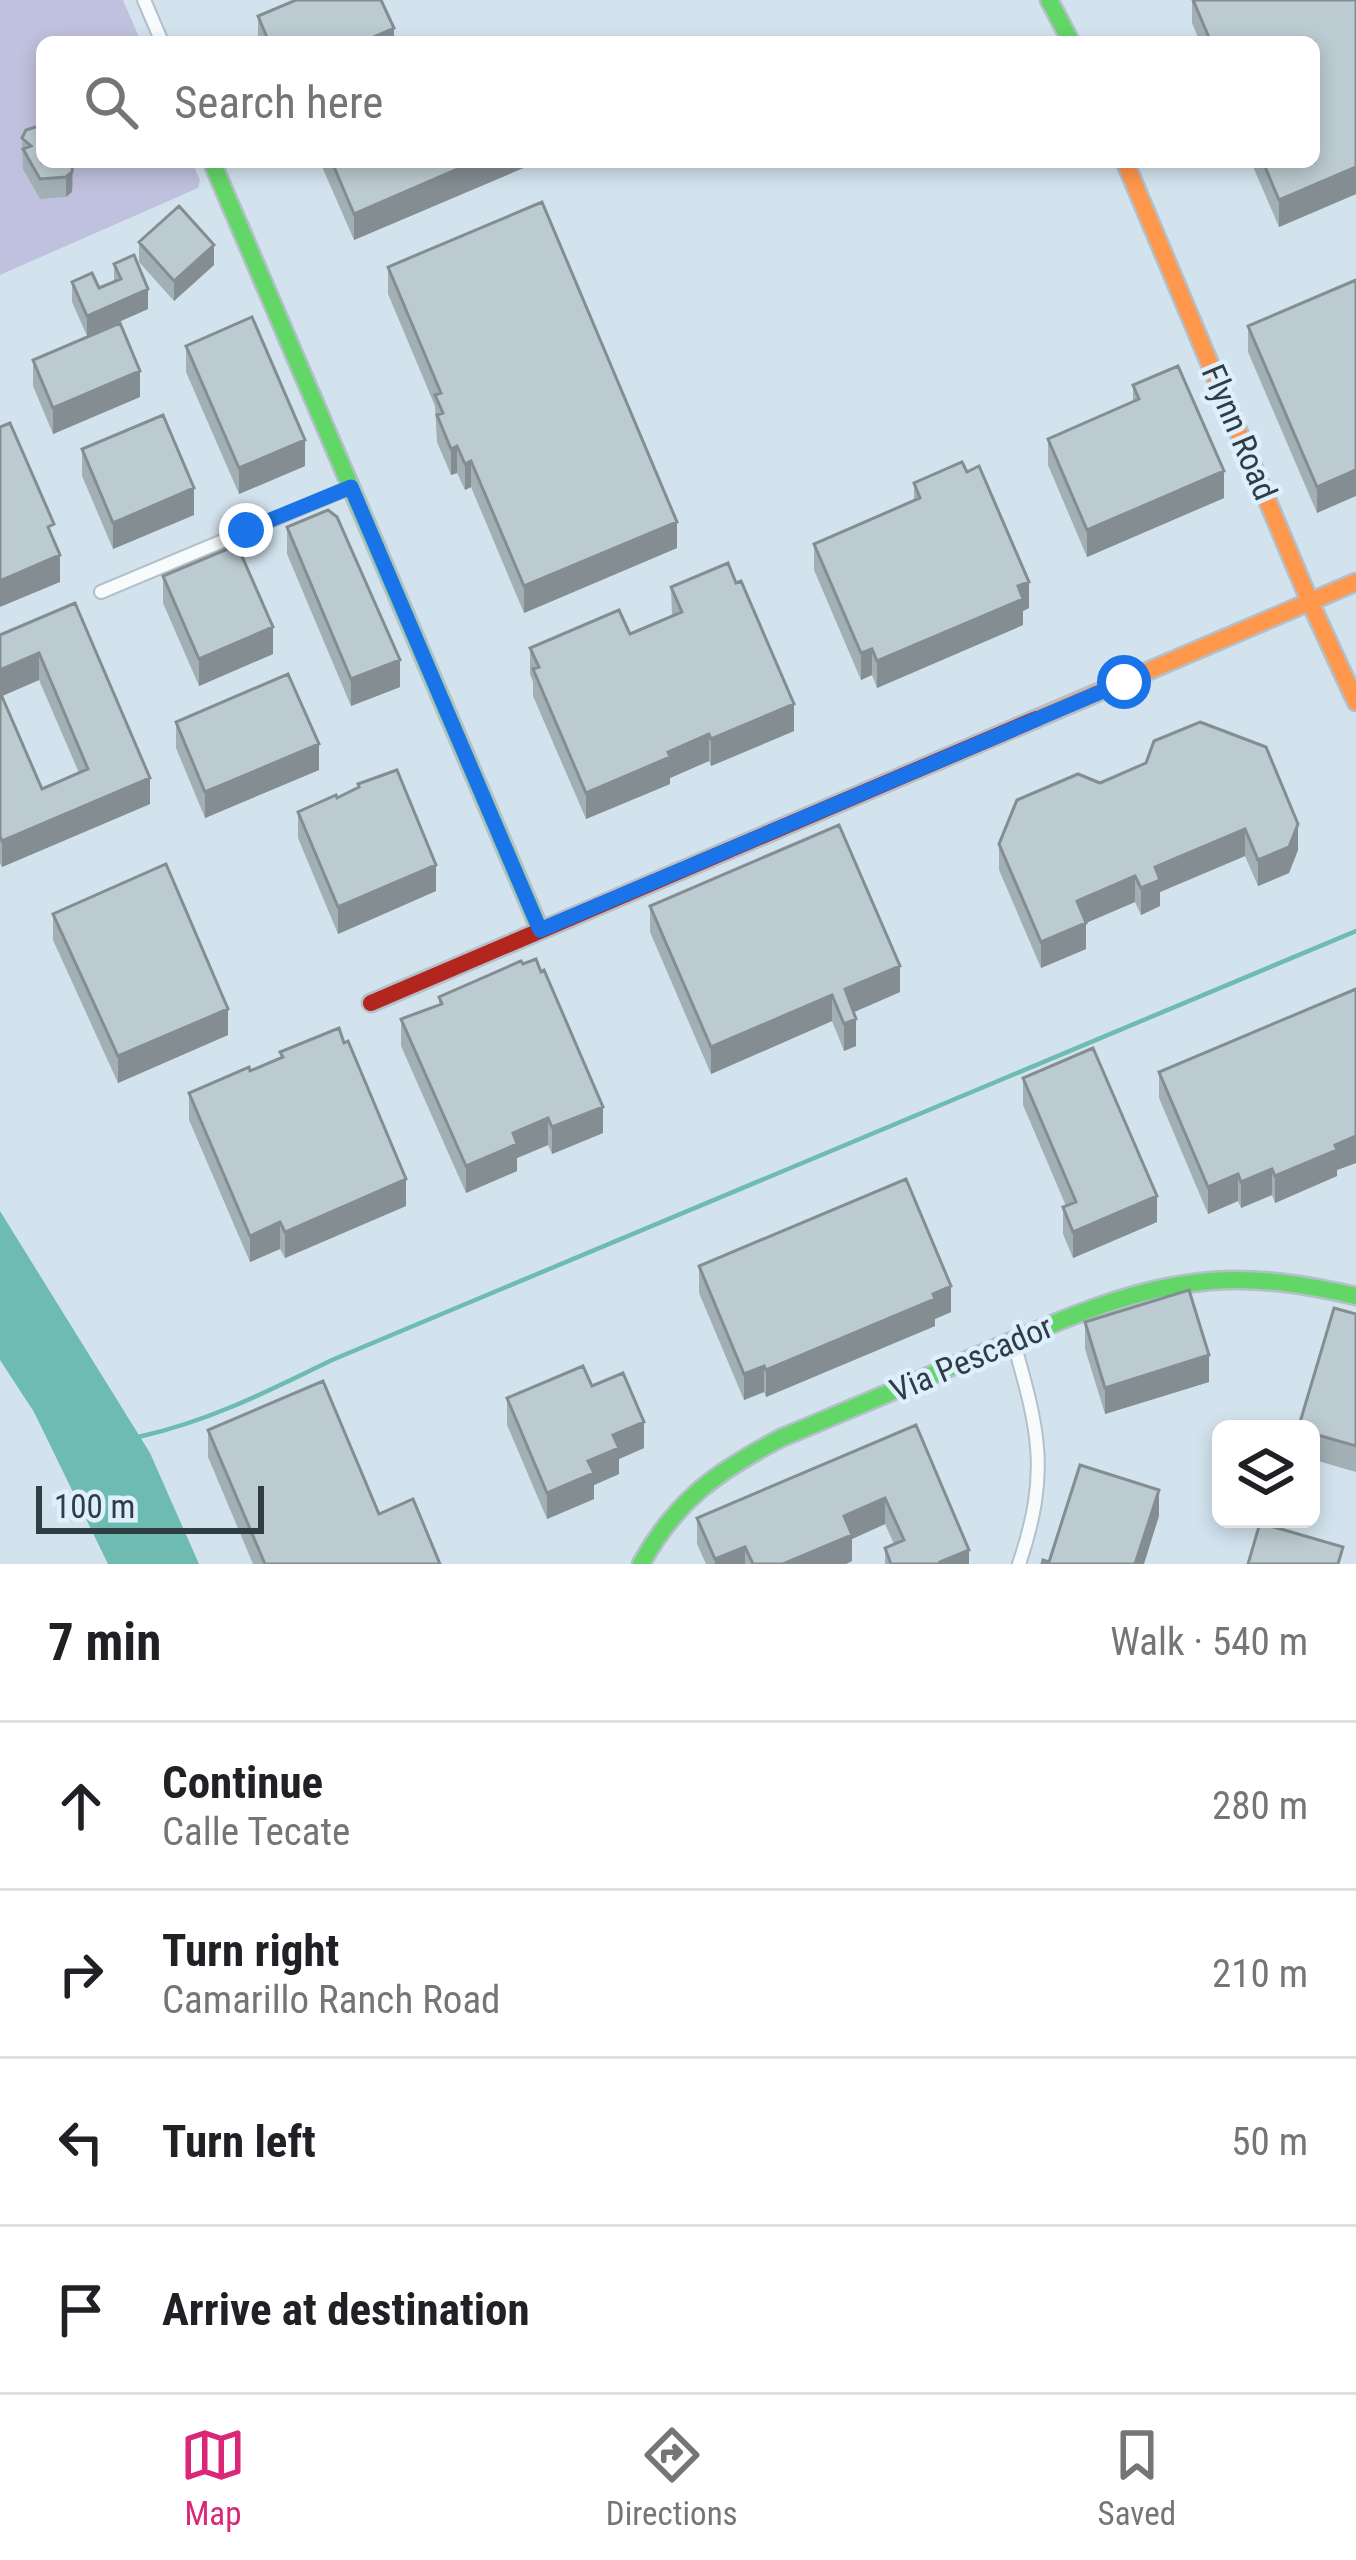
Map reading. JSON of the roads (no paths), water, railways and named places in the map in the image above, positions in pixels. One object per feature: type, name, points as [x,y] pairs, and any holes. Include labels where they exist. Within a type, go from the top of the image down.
[{"type":"street","points":[[144,0],[159,36]]},
{"type":"street","points":[[1048,0],[1068,36]]},
{"type":"street","points":[[215,168],[540,930]]},
{"type":"street","name":"Flynn Road","points":[[1128,168],[1356,702]]},
{"type":"street","points":[[100,592],[351,487]]},
{"type":"street","points":[[371,1003],[1356,582]]},
{"type":"street","name":"Via Pescador","points":[[641,1564],[676,1508],[728,1466],[781,1438],[1116,1299],[1203,1280],[1285,1282],[1356,1296]]},
{"type":"street","points":[[1013,1340],[1038,1437],[1039,1469],[1034,1517],[1019,1564]]},
{"type":"waterway","points":[[138,1437],[237,1404],[1356,931]]}]
